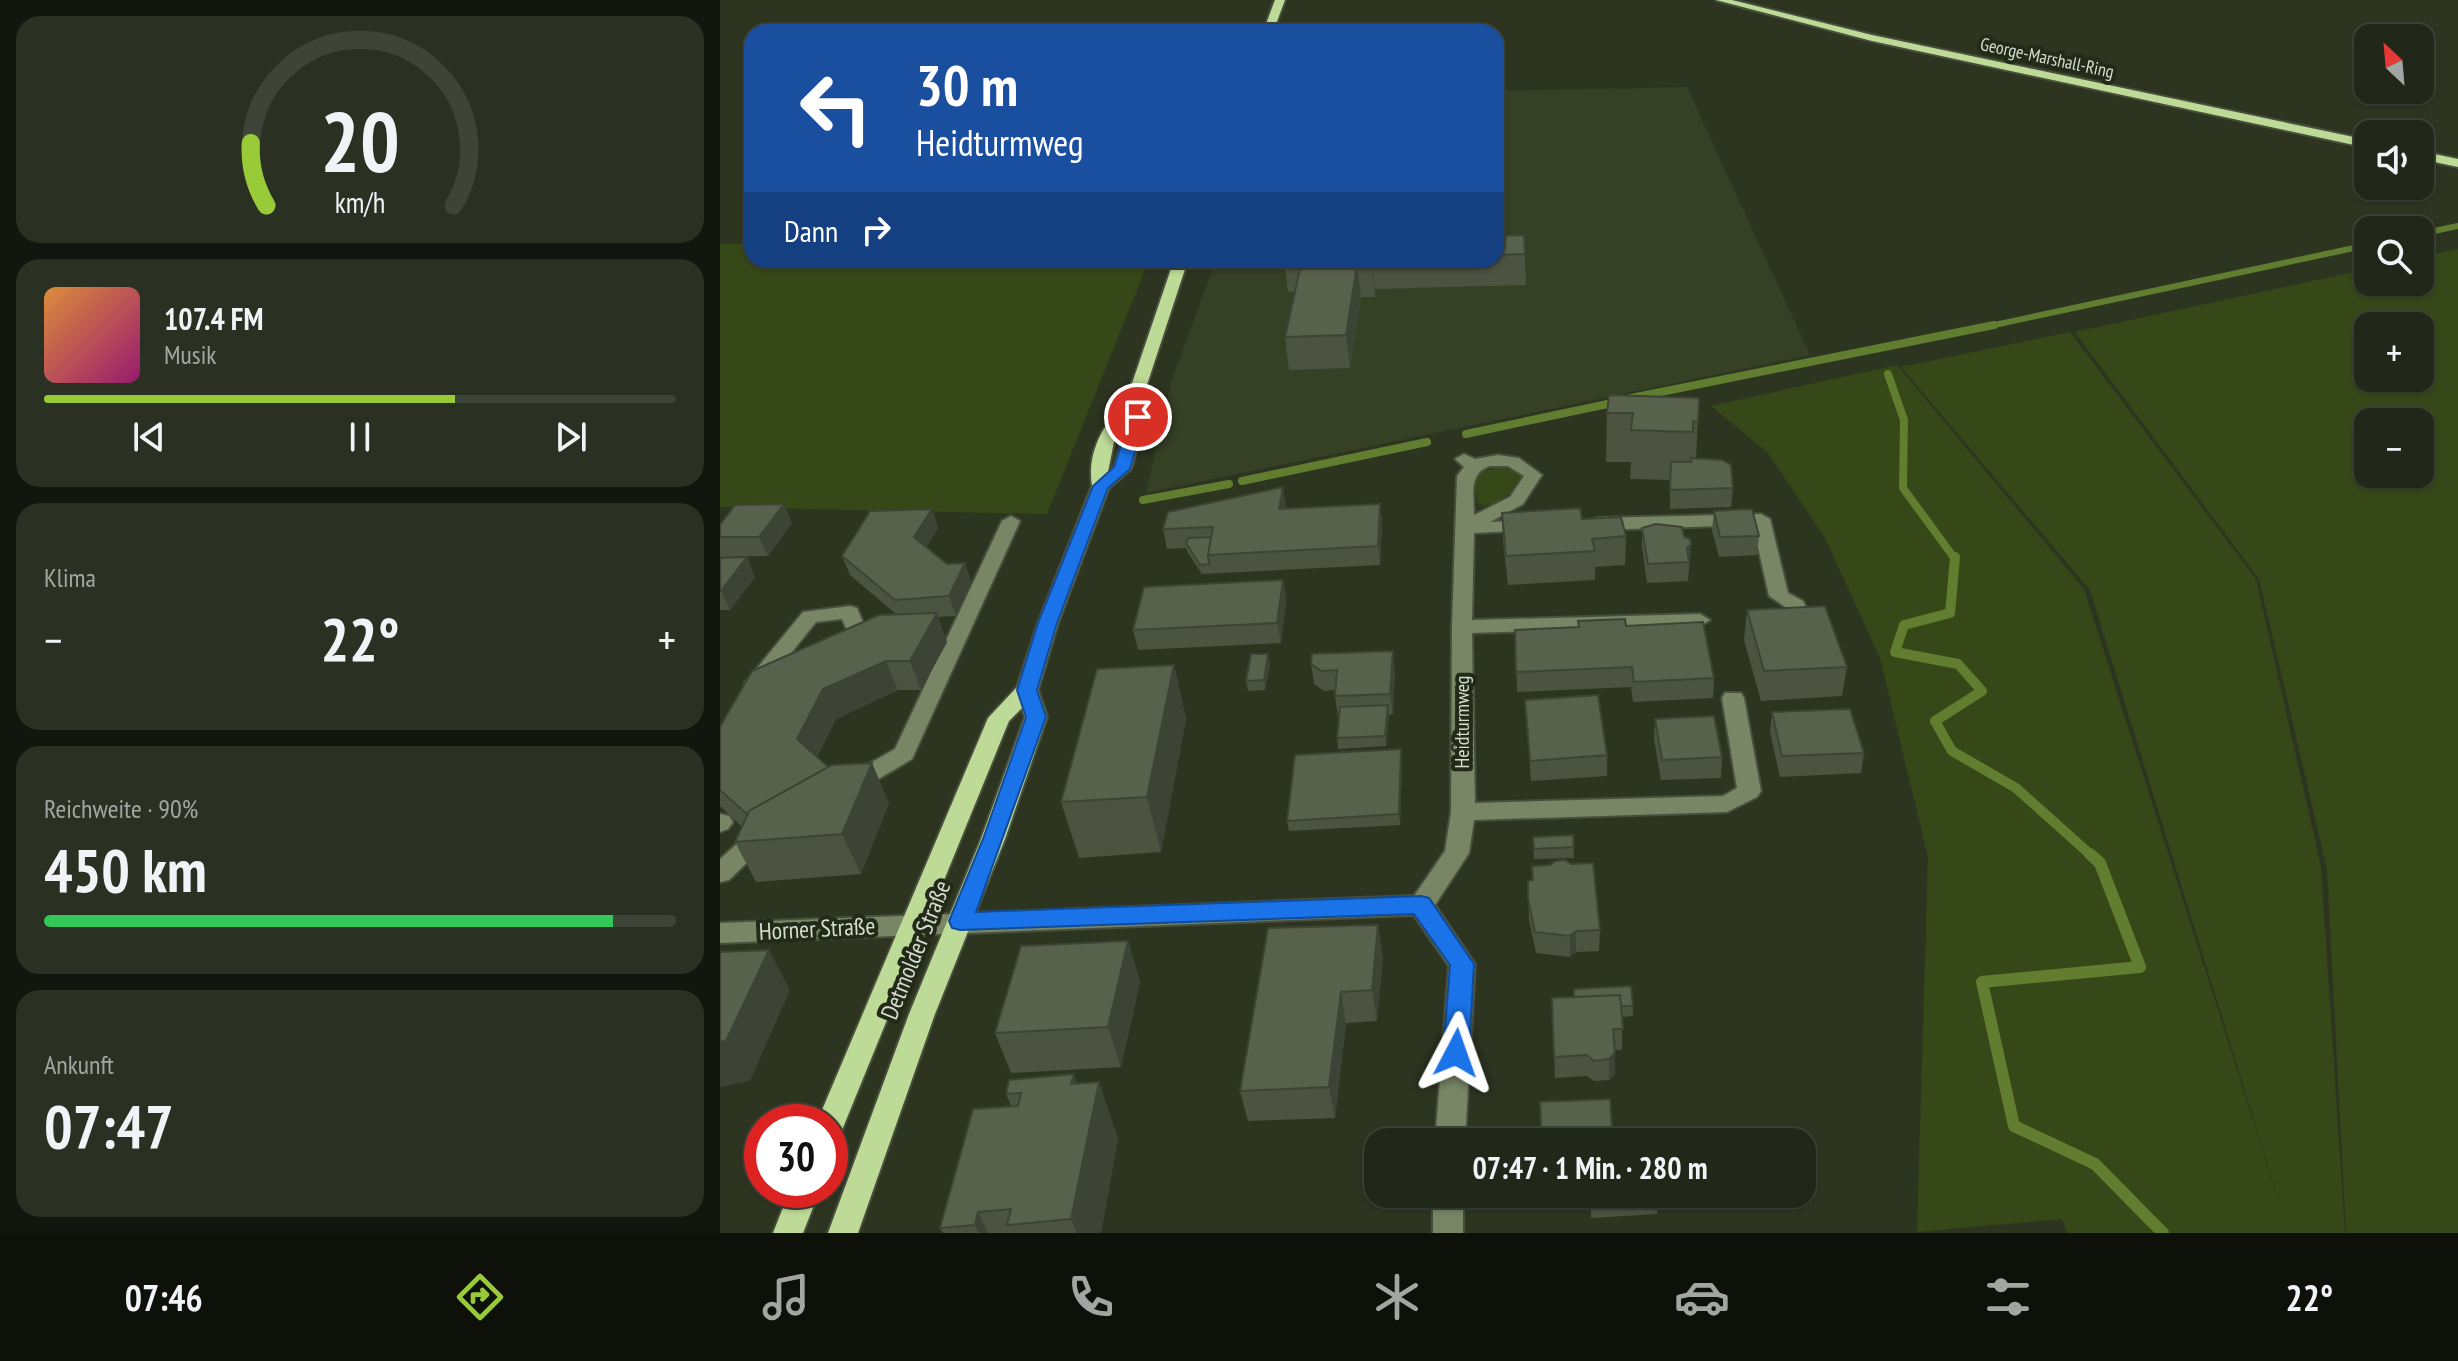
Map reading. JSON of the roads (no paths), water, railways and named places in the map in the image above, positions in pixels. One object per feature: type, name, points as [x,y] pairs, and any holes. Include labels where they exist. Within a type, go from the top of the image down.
[{"type":"main road","points":[[1271,24],[1280,0]]},
{"type":"main road","name":"George-Marshall-Ring","points":[[1721,0],[1872,38],[2354,141]]},
{"type":"main road","points":[[2434,158],[2458,163]]},
{"type":"main road","name":"Detmolder Straße","points":[[839,1104],[999,718],[1027,690],[1048,623],[1101,486],[1122,469],[1138,417],[1132,406],[1179,268]]},
{"type":"main road","name":"Detmolder Straße","points":[[843,1233],[922,1014],[993,839],[1036,717],[1027,690]]},
{"type":"main road","points":[[788,1233],[798,1208]]},
{"type":"street","name":"Heidturmweg","points":[[1421,905],[1457,853],[1463,812],[1462,627],[1466,476],[1468,462],[1497,459],[1522,463],[1533,475],[1529,491],[1520,500],[1465,527]]},
{"type":"street","points":[[1465,527],[1761,519],[1779,596],[1796,605],[1801,618]]},
{"type":"street","points":[[838,792],[904,754],[1011,521]]},
{"type":"street","points":[[747,696],[810,616],[850,612],[857,633],[902,632]]},
{"type":"street","points":[[1462,627],[1700,620]]},
{"type":"street","points":[[932,630],[963,629]]},
{"type":"street","points":[[1463,812],[1727,804],[1749,791],[1733,698]]},
{"type":"street","points":[[720,873],[756,840]]},
{"type":"street","points":[[914,924],[1421,905],[1462,964],[1451,1128]]},
{"type":"street","name":"Horner Straße","points":[[720,933],[914,924]]},
{"type":"street","points":[[1448,1208],[1448,1233]]},
{"type":"waterway","points":[[2434,231],[2458,226]]},
{"type":"waterway","points":[[1985,327],[2354,248]]},
{"type":"waterway","points":[[1631,398],[1994,325]]},
{"type":"waterway","points":[[1888,374],[1904,420],[1903,488],[1955,559]]},
{"type":"waterway","points":[[1466,434],[1617,402]]},
{"type":"waterway","points":[[1242,481],[1427,442]]},
{"type":"waterway","points":[[1143,500],[1229,484]]},
{"type":"waterway","points":[[1955,559],[1950,613],[1904,625],[1895,652],[1958,664],[1982,691],[1935,721],[1952,751],[2016,788],[2092,856]]},
{"type":"waterway","points":[[2090,854],[2100,863],[2140,967],[1982,982],[2014,1126],[2095,1164],[2163,1233]]}]
